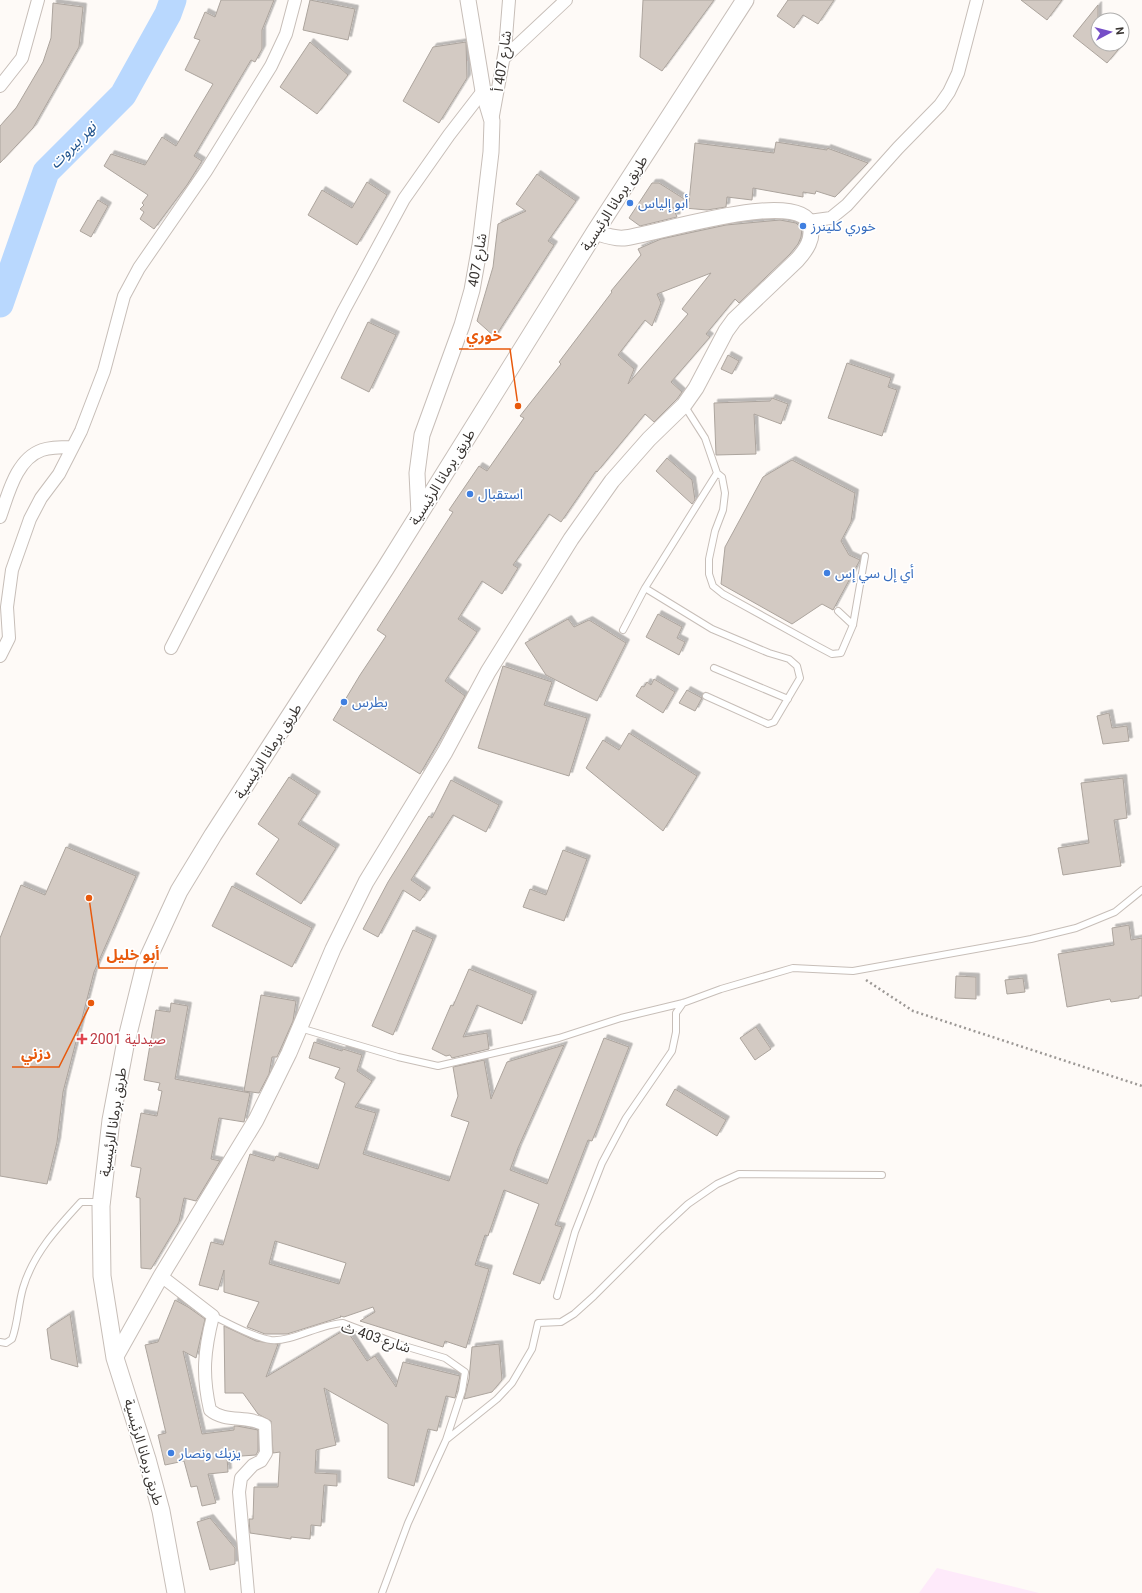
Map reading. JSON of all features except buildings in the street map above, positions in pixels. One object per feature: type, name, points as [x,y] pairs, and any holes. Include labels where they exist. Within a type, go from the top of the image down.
[{"type":"main road","name":"طريق برمانا الرئيسية","points":[[176,1593],[161,1511],[147,1459],[115,1358],[102,1276],[101,1202],[111,1120],[125,1046],[145,965],[176,898],[214,835],[419,514],[595,232],[745,0]]},
{"type":"street","points":[[0,86],[22,58],[38,0]]},
{"type":"street","points":[[0,656],[9,638],[7,607],[10,576],[30,519],[42,498],[59,474],[81,431],[104,371],[124,296],[130,283],[206,172],[271,66],[286,34],[296,0]]},
{"type":"street","name":"شارع 407","points":[[419,514],[417,472],[422,435],[462,325],[477,266],[491,152],[492,121],[483,91],[468,0]]},
{"type":"street","name":"شارع 407 أ","points":[[492,121],[504,58],[509,0]]},
{"type":"street","points":[[504,58],[566,0]]},
{"type":"street","points":[[809,221],[831,218],[847,205],[898,148],[940,105],[949,92],[958,73],[977,0]]},
{"type":"street","points":[[171,648],[344,310],[404,199],[449,135],[483,91]]},
{"type":"street","points":[[115,1358],[161,1276],[256,1120],[300,1028],[333,950],[366,882],[445,752],[488,672],[571,539],[612,481],[649,439],[684,405],[696,388],[734,320],[806,250],[812,231],[809,221],[796,211],[784,210],[730,215],[623,238],[595,232]]},
{"type":"street","points":[[0,517],[13,482],[26,462],[41,450],[56,447],[72,447]]},
{"type":"street","points":[[0,621],[7,607]]},
{"type":"street","name":"شارع 403 ث","points":[[161,1276],[213,1316]]},
{"type":"street","points":[[213,1316],[206,1343],[204,1368],[210,1410],[216,1416],[258,1421],[264,1425],[266,1435],[266,1453],[260,1462],[253,1465],[241,1478],[239,1492],[248,1593]]},
{"type":"lane","points":[[684,405],[704,438],[717,473],[722,477],[725,493],[723,510],[715,531],[708,559],[709,574],[713,586],[723,594],[832,654],[841,653],[853,625],[866,556]]},
{"type":"lane","points":[[623,630],[645,588],[717,473]]},
{"type":"lane","points":[[645,588],[712,630],[769,653],[789,658],[797,666],[800,678],[774,722],[768,724],[706,696]]},
{"type":"lane","points":[[838,611],[853,625]]},
{"type":"lane","points":[[714,668],[788,699]]},
{"type":"lane","points":[[300,1028],[398,1057],[438,1066],[559,1038],[621,1018],[683,1003],[721,989],[793,968],[853,971],[1031,938],[1076,928],[1115,912],[1142,890]]},
{"type":"lane","points":[[557,1296],[575,1232],[602,1163],[626,1118],[672,1051],[676,1032],[676,1013],[683,1003]]},
{"type":"lane","points":[[382,1593],[408,1523],[446,1440],[491,1404],[512,1383],[532,1349],[538,1323],[561,1322],[574,1314],[688,1204],[718,1184],[739,1174],[882,1175]]},
{"type":"lane","points":[[0,1342],[6,1343],[12,1339],[22,1289],[29,1269],[51,1234],[81,1202],[101,1202]]},
{"type":"lane","name":"شارع 403 ث","points":[[213,1316],[271,1340],[283,1339],[334,1323],[343,1323],[401,1346],[444,1358],[465,1372],[462,1392],[446,1440]]},
{"type":"path","points":[[853,971],[913,1011],[1142,1086]]},
{"type":"shaded area","points":[[937,1568],[1039,1593],[919,1593]]},
{"type":"waterway","name":"نهر بيروت","points":[[0,304],[46,172],[123,95],[168,14],[173,0]]},
{"type":"place","name":"أبو إلياس","points":[[630,203]]},
{"type":"place","name":"خوري كلينرز","points":[[803,226]]},
{"type":"place","name":"خوري","points":[[518,406]]},
{"type":"place","name":"استقبال","points":[[470,494]]},
{"type":"place","name":"أي إل سي إس","points":[[827,573]]},
{"type":"place","name":"بطرس","points":[[344,702]]},
{"type":"place","name":"أبو خليل","points":[[89,898]]},
{"type":"place","name":"دزني","points":[[91,1003]]},
{"type":"place","name":"صيدلية 2001","points":[[82,1039]]},
{"type":"place","name":"يزبك ونصار","points":[[171,1453]]}]
